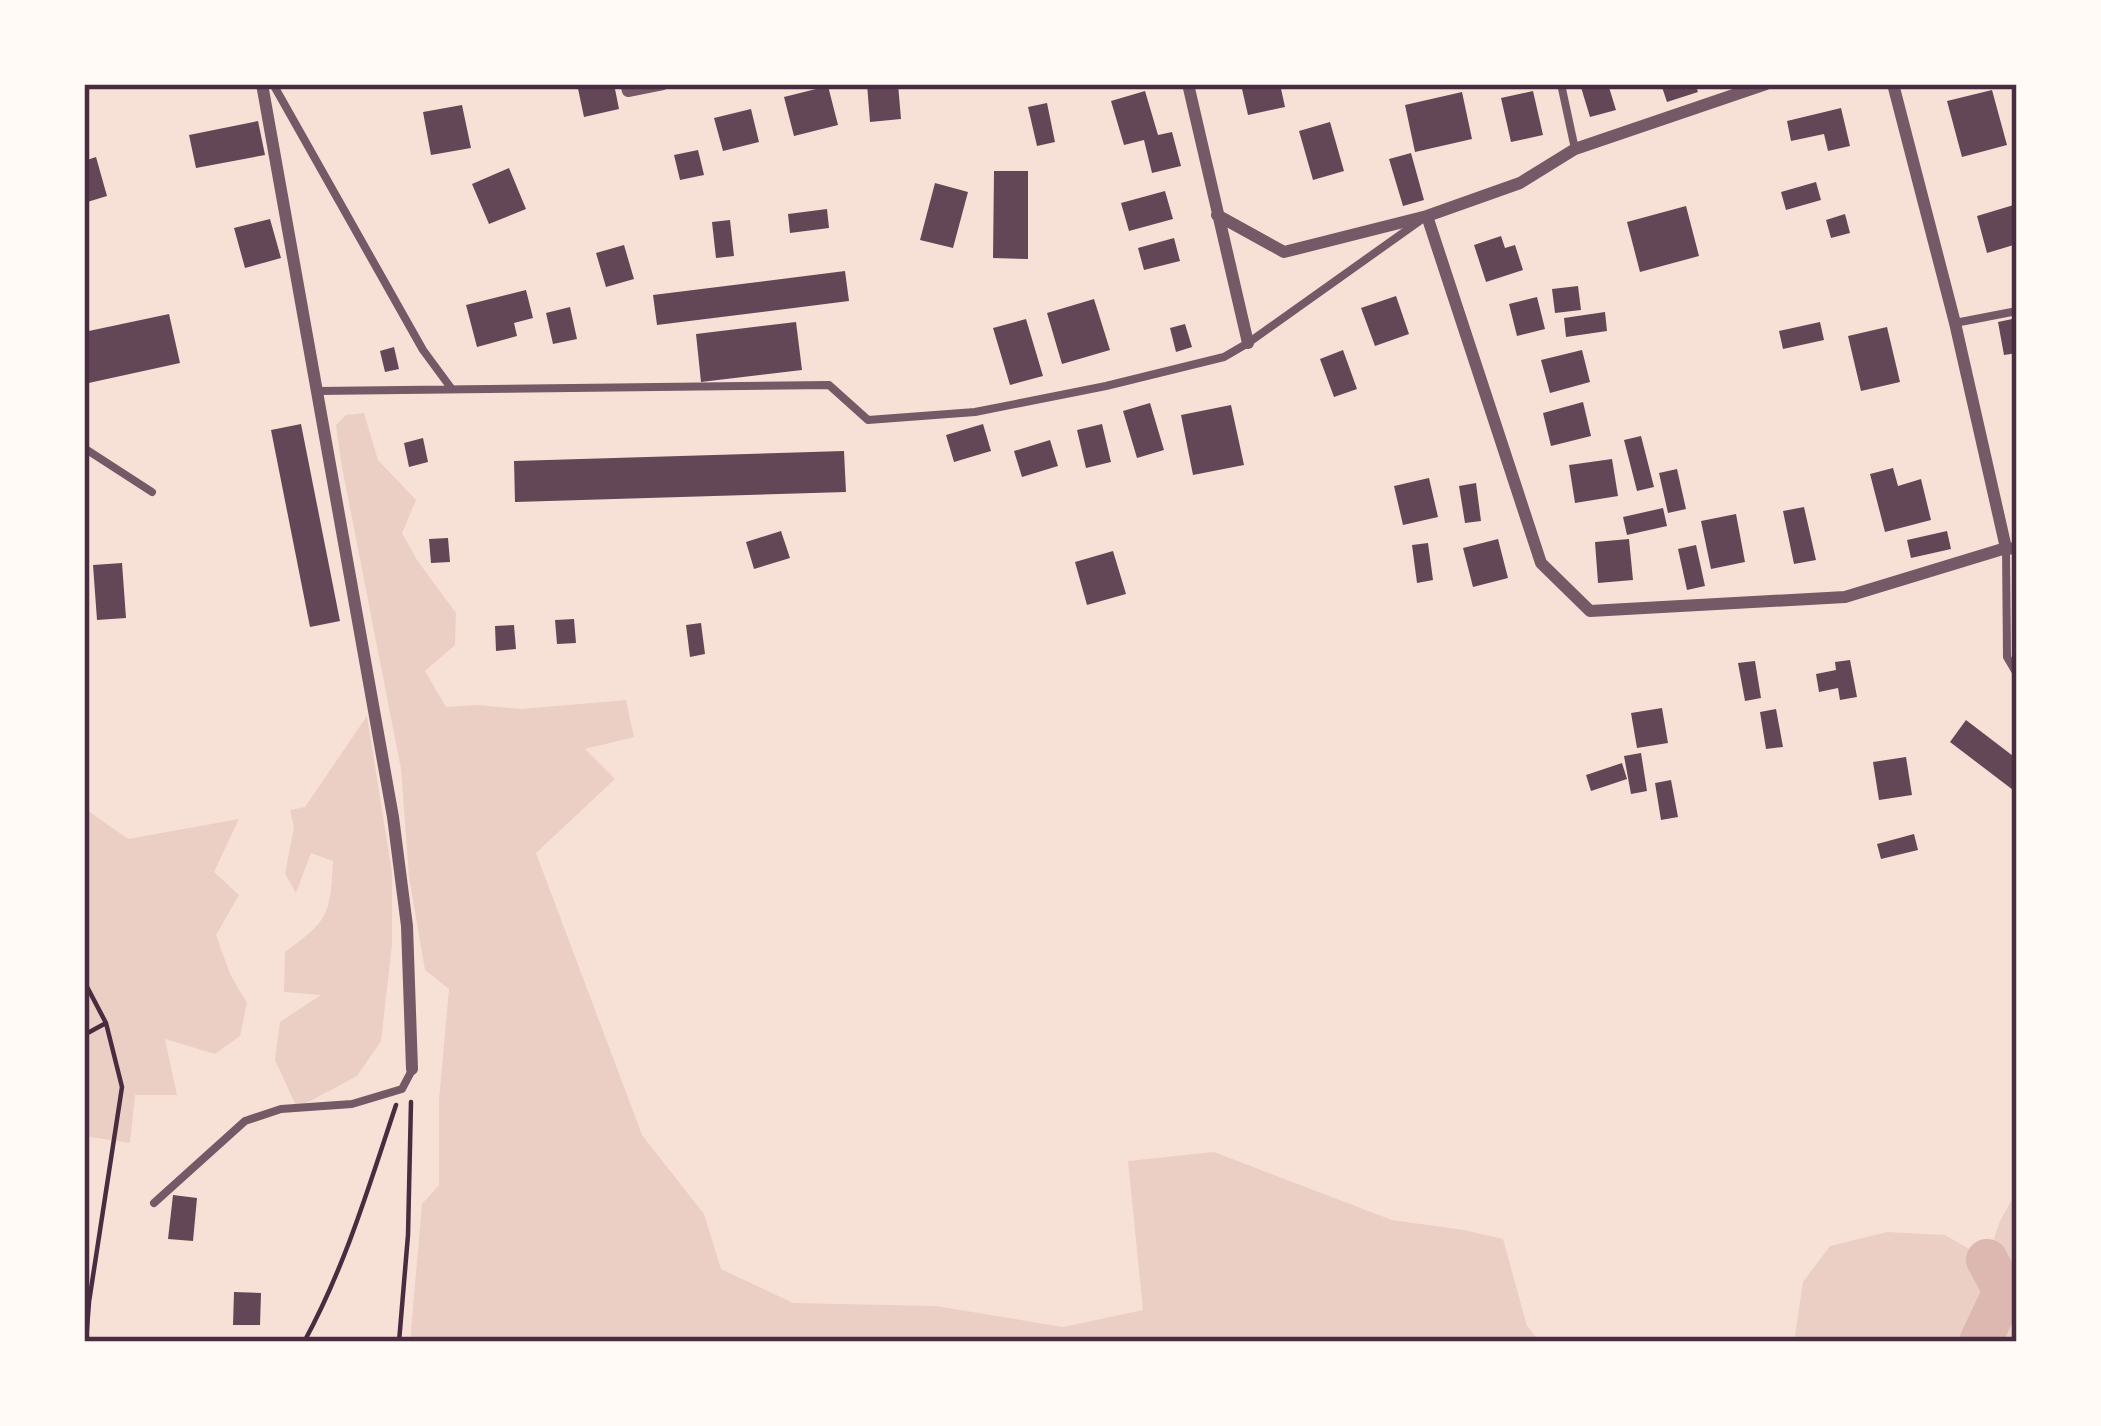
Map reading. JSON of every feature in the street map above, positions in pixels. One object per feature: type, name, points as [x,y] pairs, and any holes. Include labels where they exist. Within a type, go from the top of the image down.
[{"type":"street","points":[[262,84],[393,817],[406,926],[412,1069]]},
{"type":"street","points":[[626,84],[628,91],[663,84]]},
{"type":"street","points":[[1188,84],[1247,344]]},
{"type":"street","points":[[1217,214],[1284,252],[1427,216],[1520,183],[1575,149],[1766,84]]},
{"type":"street","points":[[1427,216],[1541,563],[1590,611],[1845,596],[2012,549],[1893,84]]},
{"type":"lane","points":[[273,84],[423,350],[452,389]]},
{"type":"lane","points":[[1561,84],[1575,149]]},
{"type":"lane","points":[[317,391],[829,385],[868,420],[975,412],[1224,357],[1427,216]]},
{"type":"lane","points":[[1955,323],[2017,311]]},
{"type":"lane","points":[[84,448],[152,492]]},
{"type":"lane","points":[[2012,549],[2007,657],[2017,674]]},
{"type":"lane","points":[[154,1203],[245,1121],[281,1109],[352,1104],[402,1089],[412,1069]]},
{"type":"path","points":[[84,981],[106,1023],[122,1088],[86,1342]]},
{"type":"path","points":[[84,1035],[106,1023]]},
{"type":"path","points":[[399,1342],[408,1235],[412,1069]]},
{"type":"path","points":[[304,1342],[349,1246],[402,1089]]},
{"type":"shaded area","points":[[364,413],[378,460],[416,500],[402,533],[456,613],[455,645],[425,671],[446,707],[522,709],[626,700],[634,737],[585,749],[615,779],[536,853],[642,1135],[704,1214],[721,1269],[793,1303],[936,1306],[1063,1327],[1143,1310],[1128,1161],[1214,1152],[1392,1220],[1503,1239],[1527,1326],[1540,1342],[410,1342],[422,1204],[439,1185],[439,1100],[449,989],[425,970],[409,877],[401,769],[341,462],[336,425],[346,415]]},
{"type":"shaded area","points":[[367,716],[392,872],[392,945],[381,1041],[357,1076],[297,1108],[275,1060],[280,1022],[321,995],[284,992],[285,952],[324,915],[333,861],[311,853],[296,893],[285,874],[294,827],[290,810],[305,807]]},
{"type":"shaded area","points":[[84,808],[128,839],[239,819],[214,872],[239,895],[216,935],[247,1003],[240,1036],[215,1054],[165,1039],[177,1095],[135,1095],[130,1143],[84,1136]]},
{"type":"shaded area","points":[[2017,1190],[2017,1342],[1794,1342],[1803,1282],[1830,1246],[1887,1232],[1945,1235],[1987,1259]]},
{"type":"building","points":[[577,84],[614,84],[619,109],[584,117]]},
{"type":"building","points":[[867,84],[898,84],[901,119],[870,122]]},
{"type":"building","points":[[1280,84],[1285,107],[1248,115],[1242,89]]},
{"type":"building","points":[[1580,84],[1608,84],[1616,110],[1590,117]]},
{"type":"building","points":[[1661,84],[1695,84],[1698,92],[1667,102]]},
{"type":"building","points":[[828,86],[838,125],[794,136],[784,97]]},
{"type":"building","points":[[1992,90],[2007,145],[1962,157],[1947,101]]},
{"type":"building","points":[[1145,91],[1158,135],[1172,132],[1181,166],[1152,173],[1144,140],[1124,145],[1111,101]]},
{"type":"building","points":[[1533,91],[1543,135],[1511,142],[1501,98]]},
{"type":"building","points":[[1462,92],[1472,139],[1415,152],[1405,105]]},
{"type":"building","points":[[1047,103],[1055,142],[1037,146],[1028,107]]},
{"type":"building","points":[[462,105],[471,148],[431,155],[423,112]]},
{"type":"building","points":[[1841,108],[1850,146],[1828,151],[1824,134],[1791,141],[1787,121]]},
{"type":"building","points":[[751,109],[759,142],[723,151],[714,118]]},
{"type":"building","points":[[258,121],[265,155],[196,168],[189,135]]},
{"type":"building","points":[[1330,122],[1344,171],[1313,180],[1299,131]]},
{"type":"building","points":[[698,150],[704,175],[680,180],[674,155]]},
{"type":"building","points":[[1411,153],[1424,200],[1403,206],[1389,159]]},
{"type":"building","points":[[96,157],[107,196],[84,203],[84,161]]},
{"type":"building","points":[[509,168],[526,209],[489,224],[472,184]]},
{"type":"building","points":[[994,171],[1028,171],[1028,259],[993,258]]},
{"type":"building","points":[[1816,182],[1821,200],[1786,210],[1781,192]]},
{"type":"building","points":[[935,183],[968,192],[953,248],[920,240]]},
{"type":"building","points":[[1165,191],[1173,219],[1129,231],[1121,203]]},
{"type":"building","points":[[2017,204],[2017,244],[1987,253],[1977,216]]},
{"type":"building","points":[[1686,206],[1699,256],[1640,272],[1627,222]]},
{"type":"building","points":[[827,209],[829,228],[790,233],[788,214]]},
{"type":"building","points":[[1845,214],[1850,233],[1831,238],[1826,220]]},
{"type":"building","points":[[270,219],[281,258],[245,268],[234,228]]},
{"type":"building","points":[[730,220],[734,256],[716,258],[712,222]]},
{"type":"building","points":[[1501,236],[1505,248],[1515,245],[1523,270],[1486,282],[1474,245]]},
{"type":"building","points":[[1174,238],[1180,261],[1144,270],[1138,248]]},
{"type":"building","points":[[624,245],[634,279],[606,287],[596,253]]},
{"type":"building","points":[[845,271],[849,301],[657,325],[653,295]]},
{"type":"building","points":[[1578,286],[1581,310],[1555,313],[1552,289]]},
{"type":"building","points":[[526,290],[533,318],[514,323],[517,336],[477,347],[466,305]]},
{"type":"building","points":[[1396,296],[1409,334],[1375,346],[1361,308]]},
{"type":"building","points":[[1537,297],[1545,329],[1517,336],[1509,304]]},
{"type":"building","points":[[1094,299],[1110,350],[1062,364],[1047,313]]},
{"type":"building","points":[[570,307],[577,339],[553,344],[546,313]]},
{"type":"building","points":[[1605,312],[1607,331],[1566,337],[1564,318]]},
{"type":"building","points":[[169,314],[180,363],[84,384],[84,332]]},
{"type":"building","points":[[2017,318],[2017,353],[2004,355],[1998,322]]},
{"type":"building","points":[[1026,319],[1043,376],[1010,385],[993,328]]},
{"type":"building","points":[[796,322],[802,370],[701,382],[696,334]]},
{"type":"building","points":[[1820,322],[1824,340],[1783,349],[1779,331]]},
{"type":"building","points":[[1185,324],[1192,347],[1176,352],[1170,328]]},
{"type":"building","points":[[1887,327],[1900,382],[1861,391],[1848,336]]},
{"type":"building","points":[[394,347],[399,369],[385,372],[380,351]]},
{"type":"building","points":[[1343,350],[1357,389],[1334,397],[1320,359]]},
{"type":"building","points":[[1582,350],[1590,382],[1550,393],[1541,360]]},
{"type":"building","points":[[1583,402],[1591,436],[1551,446],[1543,413]]},
{"type":"building","points":[[1150,403],[1164,450],[1137,458],[1123,411]]},
{"type":"building","points":[[1231,405],[1244,465],[1193,475],[1181,415]]},
{"type":"building","points":[[301,424],[340,621],[310,627],[271,430]]},
{"type":"building","points":[[983,424],[991,451],[954,462],[946,435]]},
{"type":"building","points":[[1102,424],[1111,462],[1086,468],[1077,430]]},
{"type":"building","points":[[1641,436],[1654,487],[1637,491],[1624,440]]},
{"type":"building","points":[[423,438],[428,462],[409,467],[404,443]]},
{"type":"building","points":[[1050,440],[1058,466],[1022,477],[1014,451]]},
{"type":"building","points":[[844,451],[846,492],[515,502],[514,461]]},
{"type":"building","points":[[1612,459],[1618,496],[1575,503],[1569,465]]},
{"type":"building","points":[[1893,468],[1898,486],[1921,479],[1931,520],[1885,532],[1870,474]]},
{"type":"building","points":[[1677,469],[1686,509],[1668,513],[1659,473]]},
{"type":"building","points":[[1429,478],[1438,517],[1403,525],[1394,486]]},
{"type":"building","points":[[1476,483],[1481,521],[1465,523],[1459,486]]},
{"type":"building","points":[[1804,507],[1816,560],[1794,564],[1783,511]]},
{"type":"building","points":[[1663,508],[1667,526],[1627,535],[1623,517]]},
{"type":"building","points":[[1736,514],[1745,562],[1711,569],[1701,521]]},
{"type":"building","points":[[781,531],[790,558],[754,569],[746,542]]},
{"type":"building","points":[[1947,531],[1951,549],[1911,558],[1907,540]]},
{"type":"building","points":[[448,538],[450,562],[431,563],[429,539]]},
{"type":"building","points":[[1498,539],[1508,578],[1473,587],[1463,548]]},
{"type":"building","points":[[1629,539],[1633,580],[1598,583],[1595,542]]},
{"type":"building","points":[[1428,543],[1433,580],[1417,583],[1412,545]]},
{"type":"building","points":[[1696,545],[1705,586],[1687,590],[1678,549]]},
{"type":"building","points":[[1113,551],[1126,594],[1087,605],[1075,562]]},
{"type":"building","points":[[122,563],[126,618],[97,620],[93,565]]},
{"type":"building","points":[[574,619],[576,643],[557,644],[555,620]]},
{"type":"building","points":[[701,623],[705,654],[690,657],[686,625]]},
{"type":"building","points":[[514,625],[516,649],[496,651],[495,626]]},
{"type":"building","points":[[1850,660],[1857,697],[1840,700],[1838,688],[1819,692],[1816,674],[1836,670],[1835,662]]},
{"type":"building","points":[[1755,661],[1761,698],[1745,701],[1738,663]]},
{"type":"building","points":[[1662,708],[1668,743],[1637,748],[1631,713]]},
{"type":"building","points":[[1776,709],[1783,747],[1766,749],[1760,712]]},
{"type":"building","points":[[1966,720],[2017,759],[2017,793],[1950,742]]},
{"type":"building","points":[[1641,753],[1647,791],[1631,794],[1624,756]]},
{"type":"building","points":[[1906,757],[1912,795],[1879,800],[1873,762]]},
{"type":"building","points":[[1622,763],[1627,779],[1591,791],[1586,775]]},
{"type":"building","points":[[1671,780],[1678,817],[1661,820],[1655,783]]},
{"type":"building","points":[[1914,834],[1918,850],[1881,859],[1877,844]]},
{"type":"building","points":[[173,1195],[197,1198],[193,1241],[168,1239]]},
{"type":"building","points":[[234,1292],[261,1293],[260,1325],[233,1325]]},
{"type":"waterway","points":[[1980,1342],[2004,1291],[1987,1260]]}]
